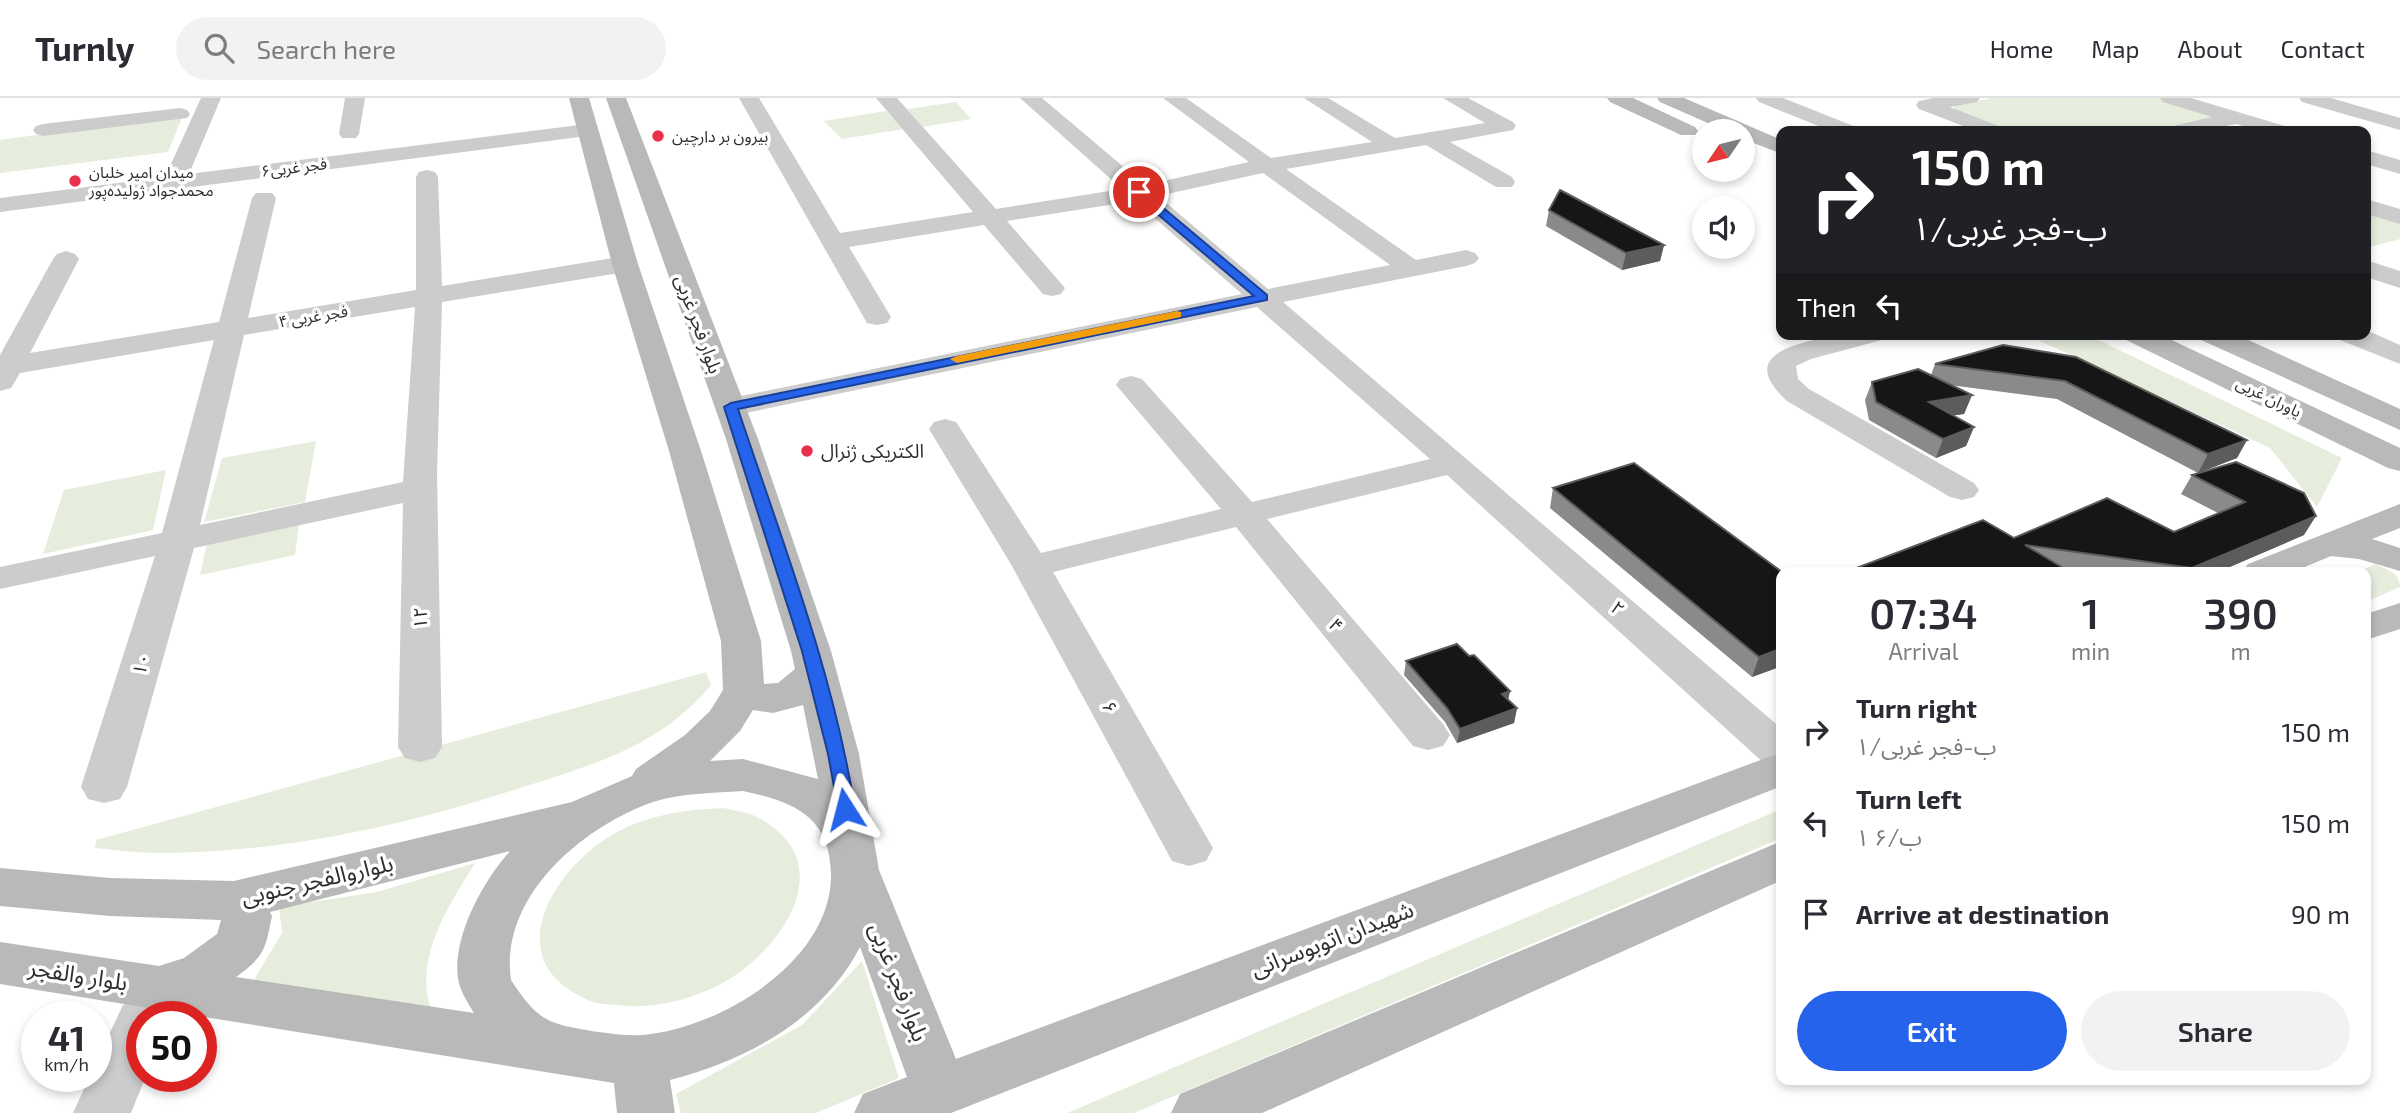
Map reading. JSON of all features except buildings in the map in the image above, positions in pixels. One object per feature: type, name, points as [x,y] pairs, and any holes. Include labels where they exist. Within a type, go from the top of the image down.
[{"type":"main road","points":[[543,1048],[504,1019],[485,980],[486,935],[506,890],[541,849],[587,815],[638,791],[701,746],[725,721],[744,691],[741,641],[625,264],[579,98]]},
{"type":"main road","name":"بلوار فجر غربی","points":[[616,98],[731,407],[815,672],[837,754],[854,856],[940,1089]]},
{"type":"main road","points":[[1617,98],[1692,132]]},
{"type":"main road","points":[[1667,98],[1776,145]]},
{"type":"main road","name":"یاوران غربی","points":[[2148,340],[2400,461]]},
{"type":"main road","name":"یاوران غربی","points":[[2224,340],[2400,421]]},
{"type":"main road","points":[[2274,567],[2400,515]]},
{"type":"main road","points":[[2329,545],[2364,548],[2400,559]]},
{"type":"main road","points":[[2371,626],[2400,615]]},
{"type":"main road","points":[[744,691],[756,698],[771,699],[792,694],[808,684],[815,672]]},
{"type":"main road","name":"شهیدان اتوبوسرانی","points":[[883,1113],[1776,770]]},
{"type":"main road","points":[[638,791],[691,778],[743,775],[789,785],[825,806],[854,856]]},
{"type":"main road","name":"بلواروالفجر جنوبی","points":[[0,887],[110,897],[234,901],[587,815]]},
{"type":"main road","name":"بلوار والفجر","points":[[217,1016],[543,1048],[641,1087],[694,1049],[749,1025],[796,992],[831,954],[852,914],[854,856]]},
{"type":"main road","points":[[1200,1113],[1776,862]]},
{"type":"main road","points":[[159,1001],[240,946],[247,916],[234,901]]},
{"type":"main road","name":"بلوار والفجر","points":[[0,963],[126,1002]]},
{"type":"street","points":[[349,135],[355,98]]},
{"type":"street","points":[[749,98],[877,317]]},
{"type":"street","points":[[886,98],[1052,288]]},
{"type":"street","name":"۲","points":[[1030,98],[1454,463],[1776,749]]},
{"type":"street","points":[[1173,98],[1412,269]]},
{"type":"street","points":[[1314,98],[1392,145]]},
{"type":"street","points":[[834,242],[1139,192],[1268,165],[1506,126],[1453,98]]},
{"type":"street","points":[[1766,98],[1836,126]]},
{"type":"street","points":[[1970,98],[1926,106],[1975,126]]},
{"type":"street","points":[[2170,98],[2264,126]]},
{"type":"street","points":[[2309,98],[2400,124]]},
{"type":"street","points":[[174,182],[208,104]]},
{"type":"street","points":[[58,109],[43,130],[180,114]]},
{"type":"street","points":[[2199,126],[2237,118]]},
{"type":"street","name":"فجر غربی۶","points":[[0,205],[587,130]]},
{"type":"street","points":[[1430,139],[1504,181]]},
{"type":"street","points":[[159,158],[185,155]]},
{"type":"street","points":[[2371,158],[2400,167]]},
{"type":"street","name":"۱۲","points":[[421,747],[420,489],[429,297],[427,177]]},
{"type":"street","name":"۱۰","points":[[104,787],[178,541],[264,198]]},
{"type":"street","points":[[2371,208],[2400,217]]},
{"type":"street","points":[[3,372],[66,258]]},
{"type":"street","points":[[731,407],[1466,258]]},
{"type":"street","name":"۴ فجر غربی","points":[[3,372],[231,329],[625,264]]},
{"type":"street","points":[[2371,270],[2400,280]]},
{"type":"street","points":[[1850,340],[1801,353],[1782,362],[1780,371],[1784,383],[1798,395],[1962,490]]},
{"type":"street","points":[[2364,340],[2400,355]]},
{"type":"street","name":"۴","points":[[1131,385],[1244,514],[1428,736]]},
{"type":"street","name":"۶","points":[[945,429],[1031,566],[1189,848]]},
{"type":"street","points":[[1031,566],[1454,463]]},
{"type":"street","points":[[0,578],[420,489]]},
{"type":"street","points":[[102,1113],[126,1058]]},
{"type":"green space","points":[[1992,98],[2161,98],[2223,116],[2173,126],[1995,126],[1959,114],[1953,106]]},
{"type":"green space","points":[[956,102],[971,119],[923,127],[907,109]]},
{"type":"green space","points":[[886,111],[904,129],[842,139],[824,121]]},
{"type":"green space","points":[[183,115],[168,152],[0,173],[0,140]]},
{"type":"green space","points":[[2371,214],[2400,223],[2400,239],[2371,247]]},
{"type":"green space","points":[[2038,340],[2098,340],[2342,458],[2317,507],[2270,448]]},
{"type":"green space","points":[[316,441],[305,502],[204,522],[222,458]]},
{"type":"green space","points":[[166,470],[153,530],[43,554],[64,490]]},
{"type":"green space","points":[[299,524],[295,555],[200,575],[207,543]]},
{"type":"green space","points":[[2375,564],[2388,570],[2398,578],[2400,587],[2371,600],[2371,567],[2369,567]]},
{"type":"green space","points":[[706,672],[711,685],[691,706],[648,738],[601,761],[479,801],[389,825],[252,848],[159,853],[95,848],[96,840]]},
{"type":"green space","points":[[724,808],[759,818],[783,836],[796,857],[800,879],[795,902],[784,925],[768,946],[749,965],[728,980],[702,993],[674,1002],[645,1006],[596,1003],[562,985],[546,965],[540,943],[542,920],[566,875],[585,855],[607,838],[635,824],[678,812]]},
{"type":"green space","points":[[1776,811],[1776,840],[1134,1113],[1067,1113]]},
{"type":"green space","points":[[475,863],[440,925],[429,959],[427,994],[442,1035],[251,985],[282,933],[279,907],[377,892]]},
{"type":"green space","points":[[862,961],[899,1078],[816,1113],[681,1113],[676,1094],[802,1025]]},
{"type":"slow traffic","points":[[957,359],[1177,315]]},
{"type":"place","name":"بیرون بر دارچین","points":[[658,136]]},
{"type":"place","name":"میدان امیر خلبان محمد‌جواد ژولیده‌پور","points":[[75,181]]},
{"type":"place","name":"الکتریکی ژنرال","points":[[807,451]]},
{"type":"route","points":[[845,809],[837,754],[811,651],[731,407],[1263,298],[1139,192]]}]
